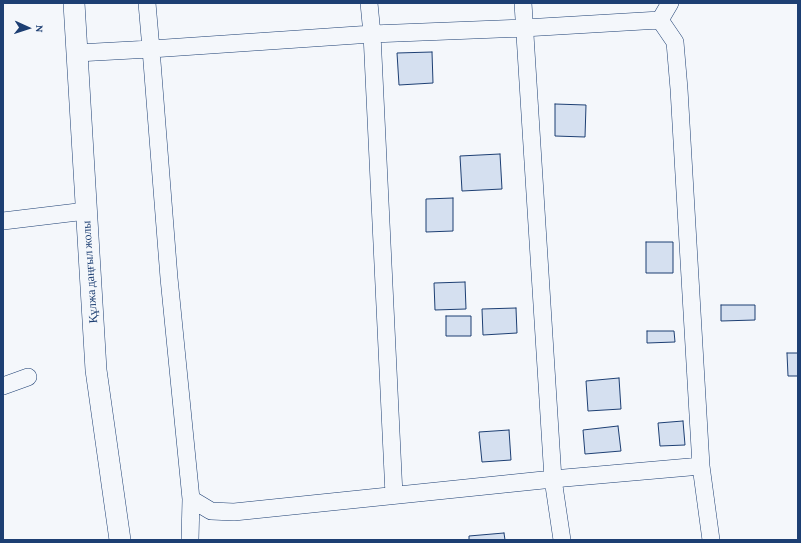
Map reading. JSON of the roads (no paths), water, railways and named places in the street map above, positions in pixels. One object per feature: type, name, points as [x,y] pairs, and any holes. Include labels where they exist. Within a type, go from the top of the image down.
[{"type":"main road","name":"Құлжа даңғыл жолы","points":[[74,3],[96,370],[120,540]]},
{"type":"street","points":[[147,3],[169,278],[191,499],[190,540]]},
{"type":"street","points":[[369,3],[372,34],[394,495]]},
{"type":"street","points":[[523,3],[553,479],[562,540]]},
{"type":"street","points":[[660,20],[670,3]]},
{"type":"street","points":[[77,53],[372,34],[524,28],[660,20]]},
{"type":"street","points":[[660,20],[675,42],[680,97],[701,466],[711,540]]},
{"type":"street","points":[[3,221],[86,211]]},
{"type":"street","points":[[3,386],[28,377]]},
{"type":"street","points":[[191,499],[211,511],[234,512],[553,479],[701,466]]}]
